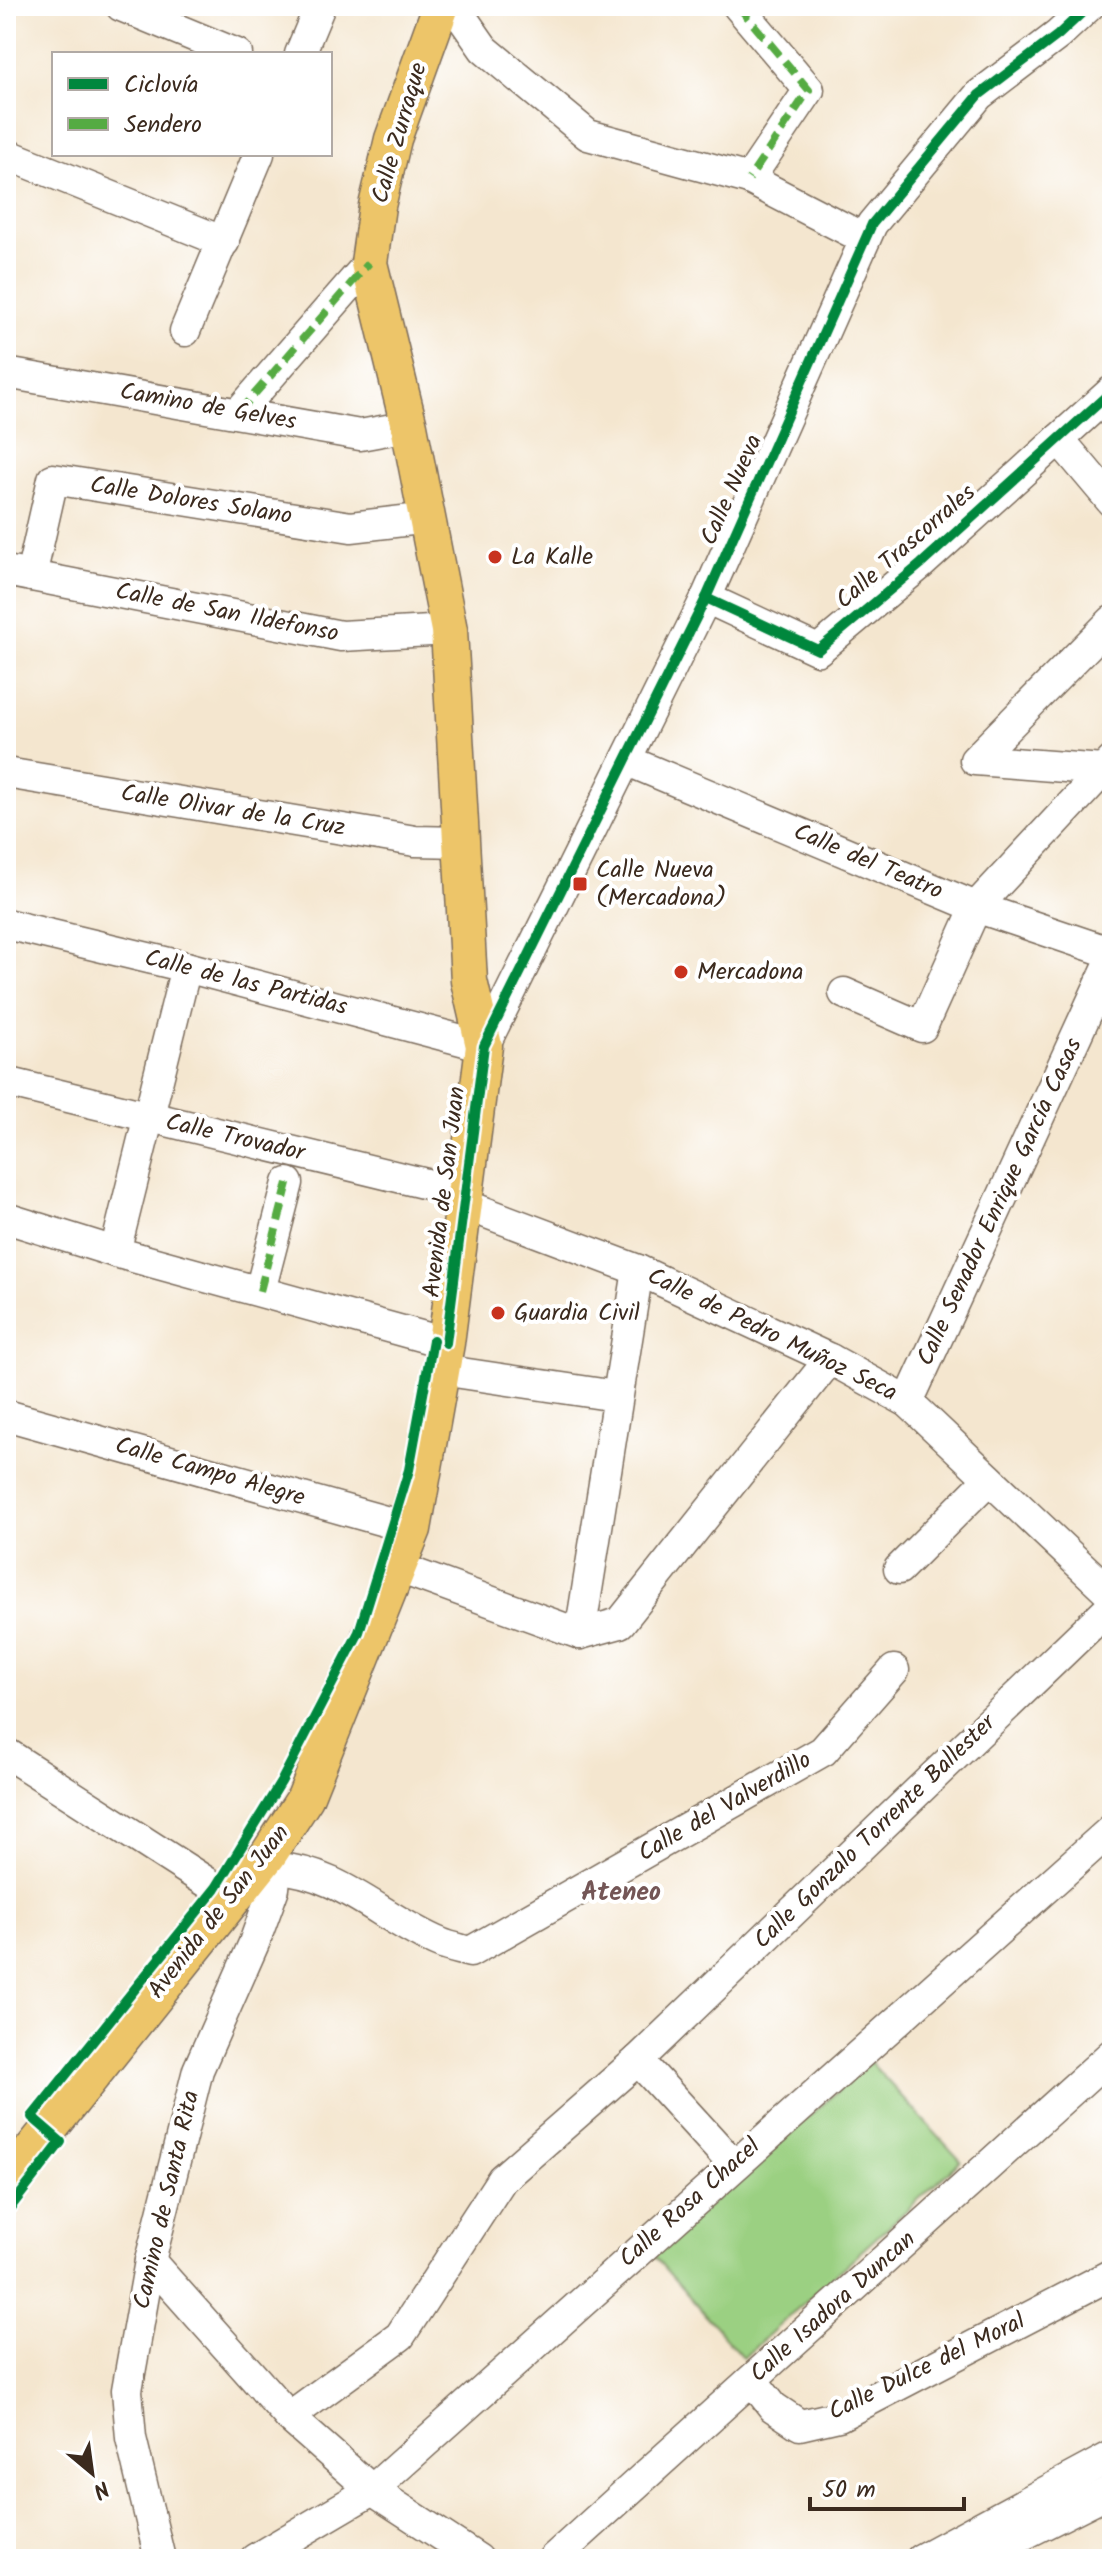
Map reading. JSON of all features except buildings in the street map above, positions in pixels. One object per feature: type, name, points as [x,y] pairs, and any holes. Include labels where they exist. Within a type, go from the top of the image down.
[{"type":"main road","name":"Calle Zurraque","points":[[369,263],[377,206],[393,139],[441,6]]},
{"type":"main road","points":[[369,263],[409,426],[449,630],[469,981],[484,1046]]},
{"type":"main road","name":"Avenida de San Juan","points":[[13,2169],[224,1910],[272,1862],[305,1798],[413,1529],[444,1356],[484,1046]]},
{"type":"street","points":[[121,6],[232,52]]},
{"type":"street","points":[[301,52],[320,6]]},
{"type":"street","points":[[454,6],[484,49],[588,135],[749,179],[865,239]]},
{"type":"street","points":[[738,6],[809,90],[749,179]]},
{"type":"street","name":"Calle Nueva","points":[[484,1046],[628,761],[706,598],[872,224],[979,95],[1058,35],[1089,6]]},
{"type":"street","points":[[6,154],[224,242]]},
{"type":"street","points":[[185,331],[258,156]]},
{"type":"street","points":[[238,413],[369,263]]},
{"type":"street","name":"Camino de Gelves","points":[[6,373],[360,435],[409,426]]},
{"type":"street","name":"Calle Trascorrales","points":[[706,598],[818,650],[921,564],[1112,391]]},
{"type":"street","points":[[1059,439],[1112,502]]},
{"type":"street","name":"Calle Dolores Solano","points":[[18,574],[53,479],[351,527],[429,518]]},
{"type":"street","name":"Calle de San Ildefonso","points":[[18,574],[341,636],[449,630]]},
{"type":"street","points":[[1107,765],[975,760],[1112,621]]},
{"type":"street","name":"Calle del Teatro","points":[[628,761],[976,907],[1112,955]]},
{"type":"street","points":[[844,993],[922,1027],[976,907],[1107,765]]},
{"type":"street","name":"Calle Olivar de la Cruz","points":[[6,773],[415,841],[462,842]]},
{"type":"street","name":"Calle de las Partidas","points":[[6,924],[186,967],[484,1046]]},
{"type":"street","name":"Calle Senador Enrique García Casas","points":[[908,1402],[1112,955]]},
{"type":"street","points":[[115,1252],[186,967]]},
{"type":"street","points":[[473,999],[492,994],[509,996]]},
{"type":"street","name":"Calle Trovador","points":[[6,1082],[464,1198]]},
{"type":"street","points":[[260,1291],[288,1183]]},
{"type":"street","name":"Calle de Pedro Muñoz Seca","points":[[464,1198],[638,1270],[830,1359],[908,1402],[1112,1595]]},
{"type":"street","points":[[6,1218],[115,1252],[260,1291],[444,1356],[616,1396]]},
{"type":"street","points":[[580,1634],[638,1270]]},
{"type":"street","points":[[399,1568],[580,1634],[620,1623],[830,1359]]},
{"type":"street","name":"Calle Campo Alegre","points":[[6,1415],[413,1529]]},
{"type":"street","points":[[899,1569],[989,1479]]},
{"type":"street","name":"Calle Gonzalo Torrente Ballester","points":[[289,2417],[400,2336],[502,2179],[638,2060],[1112,1605]]},
{"type":"street","name":"Calle del Valverdillo","points":[[272,1862],[330,1881],[440,1944],[470,1952],[823,1751],[894,1670]]},
{"type":"street","points":[[6,1753],[216,1888],[224,1910],[246,1922],[254,1943]]},
{"type":"street","name":"Calle Rosa Chacel","points":[[255,2559],[372,2490],[733,2164],[1112,1829]]},
{"type":"street","name":"Camino de Santa Rita","points":[[160,2559],[131,2438],[127,2390],[150,2261],[198,2070],[254,1943],[274,1888],[272,1862]]},
{"type":"street","name":"Calle Isadora Duncan","points":[[553,2559],[1112,2054]]},
{"type":"street","points":[[638,2060],[733,2164]]},
{"type":"street","points":[[150,2261],[289,2417],[372,2490],[478,2559]]},
{"type":"street","name":"Calle Dulce del Moral","points":[[752,2380],[773,2407],[800,2425],[839,2416],[1112,2274]]},
{"type":"street","points":[[921,2559],[1112,2456]]},
{"type":"street","points":[[975,2559],[1112,2490]]},
{"type":"green space","points":[[870,2062],[961,2161],[743,2358],[653,2255]]},
{"type":"marked path","points":[[738,6],[809,90],[749,179]]},
{"type":"marked path","points":[[238,413],[369,263]]},
{"type":"marked path","points":[[260,1291],[288,1183]]},
{"type":"cycle path","points":[[446,1343],[484,1046],[706,598],[872,224],[979,95],[1058,35],[1089,6]]},
{"type":"cycle path","points":[[706,598],[818,650],[921,564],[1112,391]]},
{"type":"cycle path","points":[[6,2213],[61,2142],[32,2117],[216,1888],[281,1782],[359,1632],[409,1470],[433,1340]]},
{"type":"place","name":"La Kalle","points":[[495,557]]},
{"type":"place","name":"Calle Nueva (Mercadona)","points":[[580,884]]},
{"type":"place","name":"Mercadona","points":[[681,972]]},
{"type":"place","name":"Guardia Civil","points":[[498,1313]]},
{"type":"district","name":"Ateneo","points":[[621,1893]]}]
